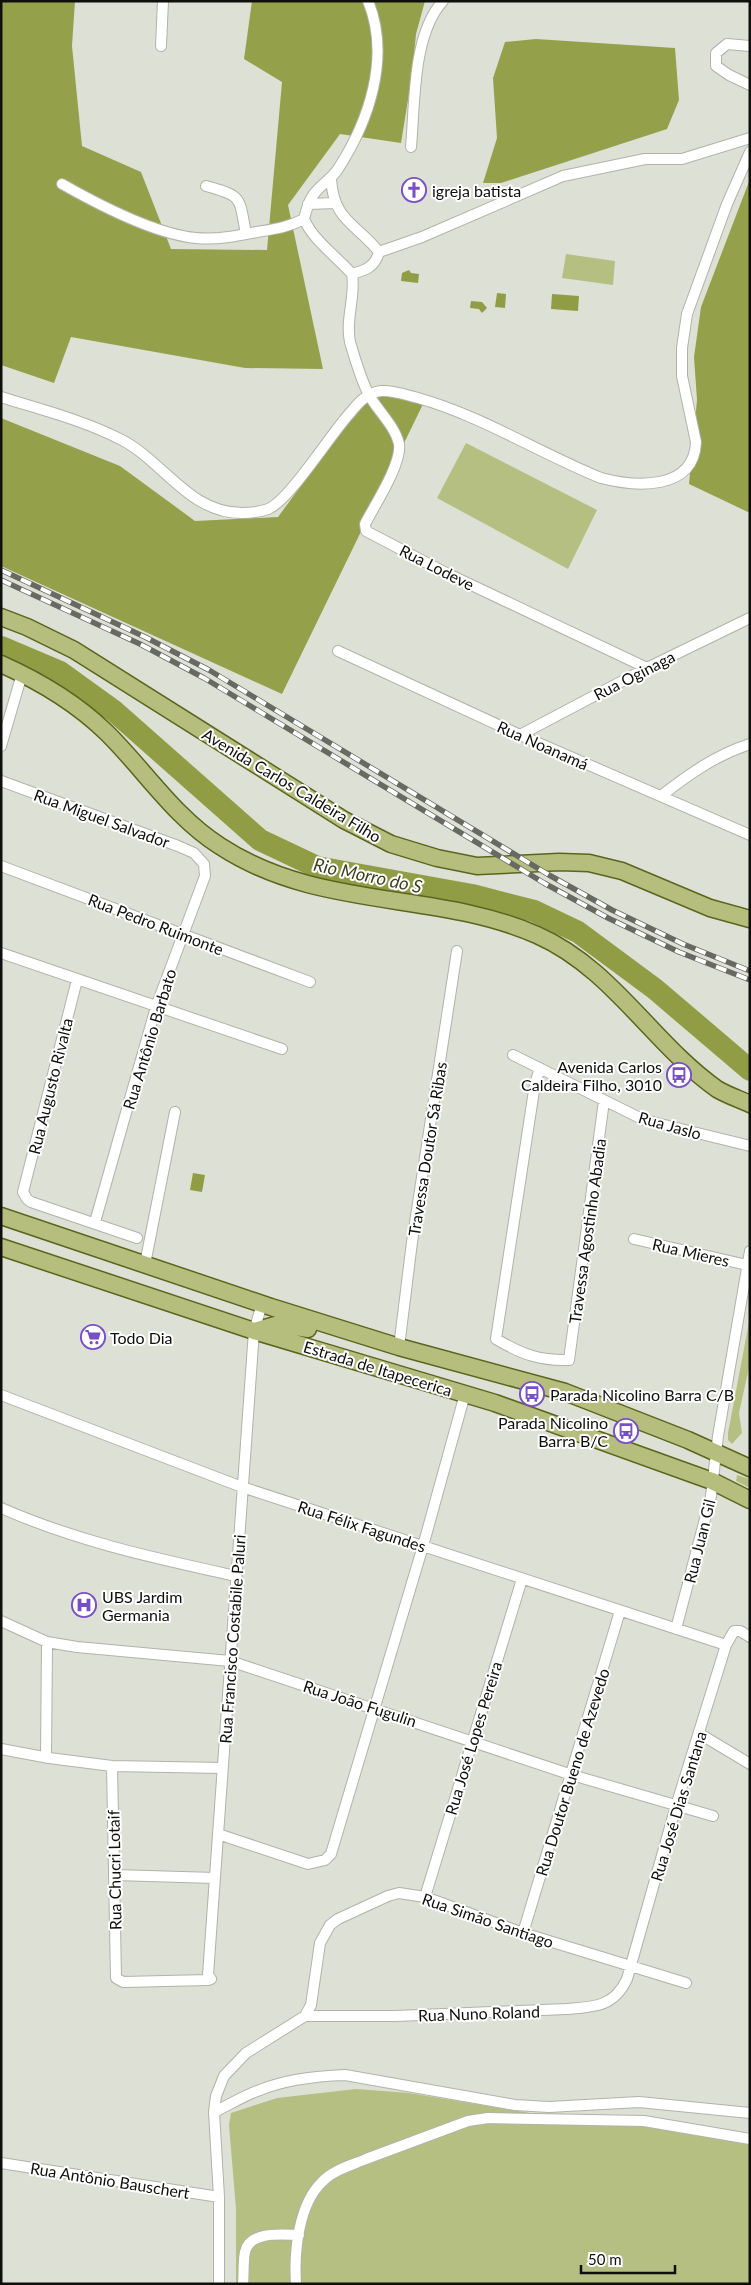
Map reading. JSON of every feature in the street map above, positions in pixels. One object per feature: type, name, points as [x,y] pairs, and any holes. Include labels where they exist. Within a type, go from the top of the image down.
[{"type":"main road","name":"Avenida Carlos Caldeira Filho","points":[[1,617],[74,650],[344,820],[391,844],[437,858],[477,866],[559,862],[589,864],[622,872],[710,908],[750,919]]},
{"type":"main road","points":[[1,664],[69,700],[106,732],[158,790],[196,828],[219,846],[249,863],[292,881],[332,891],[462,912],[509,924],[539,936],[580,960],[617,992],[688,1064],[718,1090],[750,1104]]},
{"type":"main road","name":"Estrada de Itapecerica","points":[[1,1216],[262,1304],[399,1347],[565,1392],[716,1451],[750,1468]]},
{"type":"main road","name":"Estrada de Itapecerica","points":[[1,1247],[254,1331],[465,1394],[712,1481],[750,1500]]},
{"type":"main road","points":[[254,1331],[268,1325],[291,1324],[372,1350],[439,1364],[445,1360]]},
{"type":"street","points":[[160,46],[163,1]]},
{"type":"street","points":[[368,1],[374,20],[376,52],[371,97],[355,140],[331,179],[317,190],[308,204],[304,219],[314,237],[333,252],[352,274],[354,282],[349,332],[352,349],[369,394]]},
{"type":"street","points":[[411,147],[418,68],[422,45],[428,27],[443,1]]},
{"type":"street","points":[[750,46],[727,44],[716,53],[716,66],[728,75],[750,85]]},
{"type":"street","points":[[378,252],[422,237],[563,176],[645,159],[682,159],[750,138]]},
{"type":"street","points":[[1,397],[81,420],[115,437],[154,463],[199,501],[214,509],[242,513],[268,509],[283,499],[341,423],[369,394],[381,391],[395,392],[430,402],[465,415],[581,470],[609,480],[638,484],[666,481],[689,466],[694,460],[696,442],[682,376],[682,348],[687,314],[727,204],[750,152]]},
{"type":"street","points":[[331,179],[335,203],[344,218],[378,252]]},
{"type":"street","points":[[62,184],[100,204],[164,231],[204,238],[290,227],[304,219]]},
{"type":"street","points":[[206,186],[236,197],[240,202],[246,234]]},
{"type":"street","points":[[308,204],[335,203]]},
{"type":"street","points":[[352,274],[368,269],[376,261],[378,252]]},
{"type":"street","name":"Rua Lodeve","points":[[369,394],[393,431],[399,446],[388,485],[365,524],[366,531],[446,573],[647,668]]},
{"type":"street","name":"Rua Oginaga","points":[[520,735],[647,668],[750,618]]},
{"type":"street","name":"Rua Noanamá","points":[[338,651],[520,735],[750,834]]},
{"type":"street","points":[[1,746],[22,674]]},
{"type":"street","points":[[661,796],[692,772],[718,757],[750,744]]},
{"type":"street","name":"Rua Miguel Salvador","points":[[1,781],[178,846],[201,858]]},
{"type":"street","name":"Rua Antônio Barbato","points":[[94,1222],[156,1007],[205,876],[204,864],[201,858]]},
{"type":"street","name":"Rua Pedro Ruimonte","points":[[1,866],[310,982]]},
{"type":"street","name":"Travessa Doutor Sá Ribas","points":[[399,1347],[412,1242],[457,951]]},
{"type":"street","points":[[1,952],[77,980],[282,1049]]},
{"type":"street","name":"Rua Augusto Rivalta","points":[[77,980],[23,1192],[31,1202],[94,1222]]},
{"type":"street","name":"Rua Jaslo","points":[[513,1055],[644,1120],[750,1146]]},
{"type":"street","name":"Travessa Agostinho Abadia","points":[[540,1068],[535,1084],[496,1339],[515,1350],[547,1361],[569,1360],[604,1101]]},
{"type":"street","points":[[145,1264],[174,1112]]},
{"type":"street","points":[[94,1222],[136,1238]]},
{"type":"street","name":"Rua Mieres","points":[[634,1239],[747,1265]]},
{"type":"street","name":"Rua Juan Gil","points":[[676,1629],[711,1496],[716,1451],[750,1251]]},
{"type":"street","name":"Rua Francisco Costabile Paluri","points":[[208,1976],[254,1331],[262,1304]]},
{"type":"street","points":[[218,1834],[308,1864],[325,1860],[330,1854],[423,1546],[465,1394]]},
{"type":"street","name":"Rua Félix Fagundes","points":[[1,1395],[242,1487],[726,1645]]},
{"type":"street","points":[[1,1508],[75,1537],[236,1576]]},
{"type":"street","name":"Rua José Lopes Pereira","points":[[425,1897],[522,1578]]},
{"type":"street","name":"Rua Doutor Bueno de Azevedo","points":[[524,1933],[620,1611]]},
{"type":"street","name":"Rua João Fugulin","points":[[1,1621],[47,1642],[77,1647],[230,1661],[472,1742],[713,1816]]},
{"type":"street","points":[[726,1645],[734,1631],[740,1631],[750,1637]]},
{"type":"street","points":[[46,1757],[47,1642]]},
{"type":"street","name":"Rua José Dias Santana","points":[[631,1966],[676,1806],[700,1734],[726,1645]]},
{"type":"street","points":[[700,1734],[750,1764]]},
{"type":"street","points":[[1,1749],[112,1766],[223,1768]]},
{"type":"street","name":"Rua Chucri Lotaif","points":[[112,1766],[116,1978],[124,1982],[204,1982],[211,1979],[208,1976]]},
{"type":"street","points":[[115,1875],[215,1878]]},
{"type":"street","name":"Rua Simão Santiago","points":[[305,2016],[311,2005],[320,1943],[330,1925],[338,1919],[388,1896],[398,1894],[425,1897],[524,1933],[686,1983]]},
{"type":"street","name":"Rua Nuno Roland","points":[[305,2016],[396,2016],[588,2007],[613,2000],[622,1990],[631,1966]]},
{"type":"street","points":[[219,2284],[219,2197],[214,2112],[216,2096],[224,2076],[246,2053],[305,2016]]},
{"type":"street","points":[[214,2112],[260,2090],[288,2081],[345,2074],[515,2105],[549,2107],[638,2102],[750,2113]]},
{"type":"street","points":[[296,2284],[294,2258],[301,2223],[312,2195],[322,2181],[342,2169],[468,2122],[488,2118],[644,2121],[750,2139]]},
{"type":"street","name":"Rua Antônio Bauschert","points":[[1,2163],[219,2197]]},
{"type":"street","points":[[243,2284],[245,2253],[247,2247],[253,2241],[259,2237],[298,2235]]},
{"type":"shaded area","points":[[1,1],[75,1],[72,46],[82,146],[141,172],[171,249],[267,250],[282,82],[244,59],[252,1],[425,1],[416,34],[412,75],[401,143],[340,134],[288,205],[323,369],[245,368],[71,337],[54,383],[1,365]]},
{"type":"shaded area","points":[[536,39],[675,48],[679,100],[667,129],[501,183],[483,183],[497,138],[493,78],[505,42]]},
{"type":"shaded area","points":[[750,179],[750,513],[689,484],[697,400],[694,357],[701,307]]},
{"type":"shaded area","points":[[566,254],[615,261],[613,285],[562,278]]},
{"type":"shaded area","points":[[409,270],[411,273],[419,274],[418,283],[401,281],[402,273]]},
{"type":"shaded area","points":[[497,293],[506,294],[505,308],[495,307]]},
{"type":"shaded area","points":[[552,294],[579,296],[578,311],[551,309]]},
{"type":"shaded area","points":[[471,301],[482,302],[487,308],[482,313],[479,309],[470,308]]},
{"type":"shaded area","points":[[369,394],[425,400],[282,694],[1,566],[1,418],[120,466],[195,521],[278,517]]},
{"type":"shaded area","points":[[466,443],[597,510],[568,569],[437,498]]},
{"type":"shaded area","points":[[193,1173],[205,1175],[202,1192],[190,1190]]},
{"type":"shaded area","points":[[750,1317],[750,1363],[739,1413],[742,1433],[732,1444],[728,1440],[728,1433]]},
{"type":"shaded area","points":[[737,1475],[750,1479],[750,1488],[736,1481]]},
{"type":"shaded area","points":[[356,2089],[409,2093],[530,2113],[635,2120],[750,2134],[750,2284],[236,2284],[236,2209],[229,2125],[231,2113],[277,2098]]},
{"type":"waterway","name":"Rio Morro do S","points":[[1,647],[60,672],[114,711],[260,840],[317,867],[472,895],[534,911],[578,932],[655,989],[750,1070]]},
{"type":"railway","points":[[1,570],[145,637],[209,670],[549,875],[612,910],[683,944],[750,971]]},
{"type":"railway","points":[[1,580],[140,644],[204,678],[544,883],[608,918],[679,952],[750,980]]},
{"type":"place","name":"igreja batista","points":[[414,190]]},
{"type":"place","name":"Avenida Carlos Caldeira Filho, 3010","points":[[679,1075]]},
{"type":"place","name":"Todo Dia","points":[[93,1337]]},
{"type":"place","name":"Parada Nicolino Barra C/B","points":[[532,1394]]},
{"type":"place","name":"Parada Nicolino Barra B/C","points":[[626,1431]]},
{"type":"place","name":"UBS Jardim Germania","points":[[84,1605]]}]
